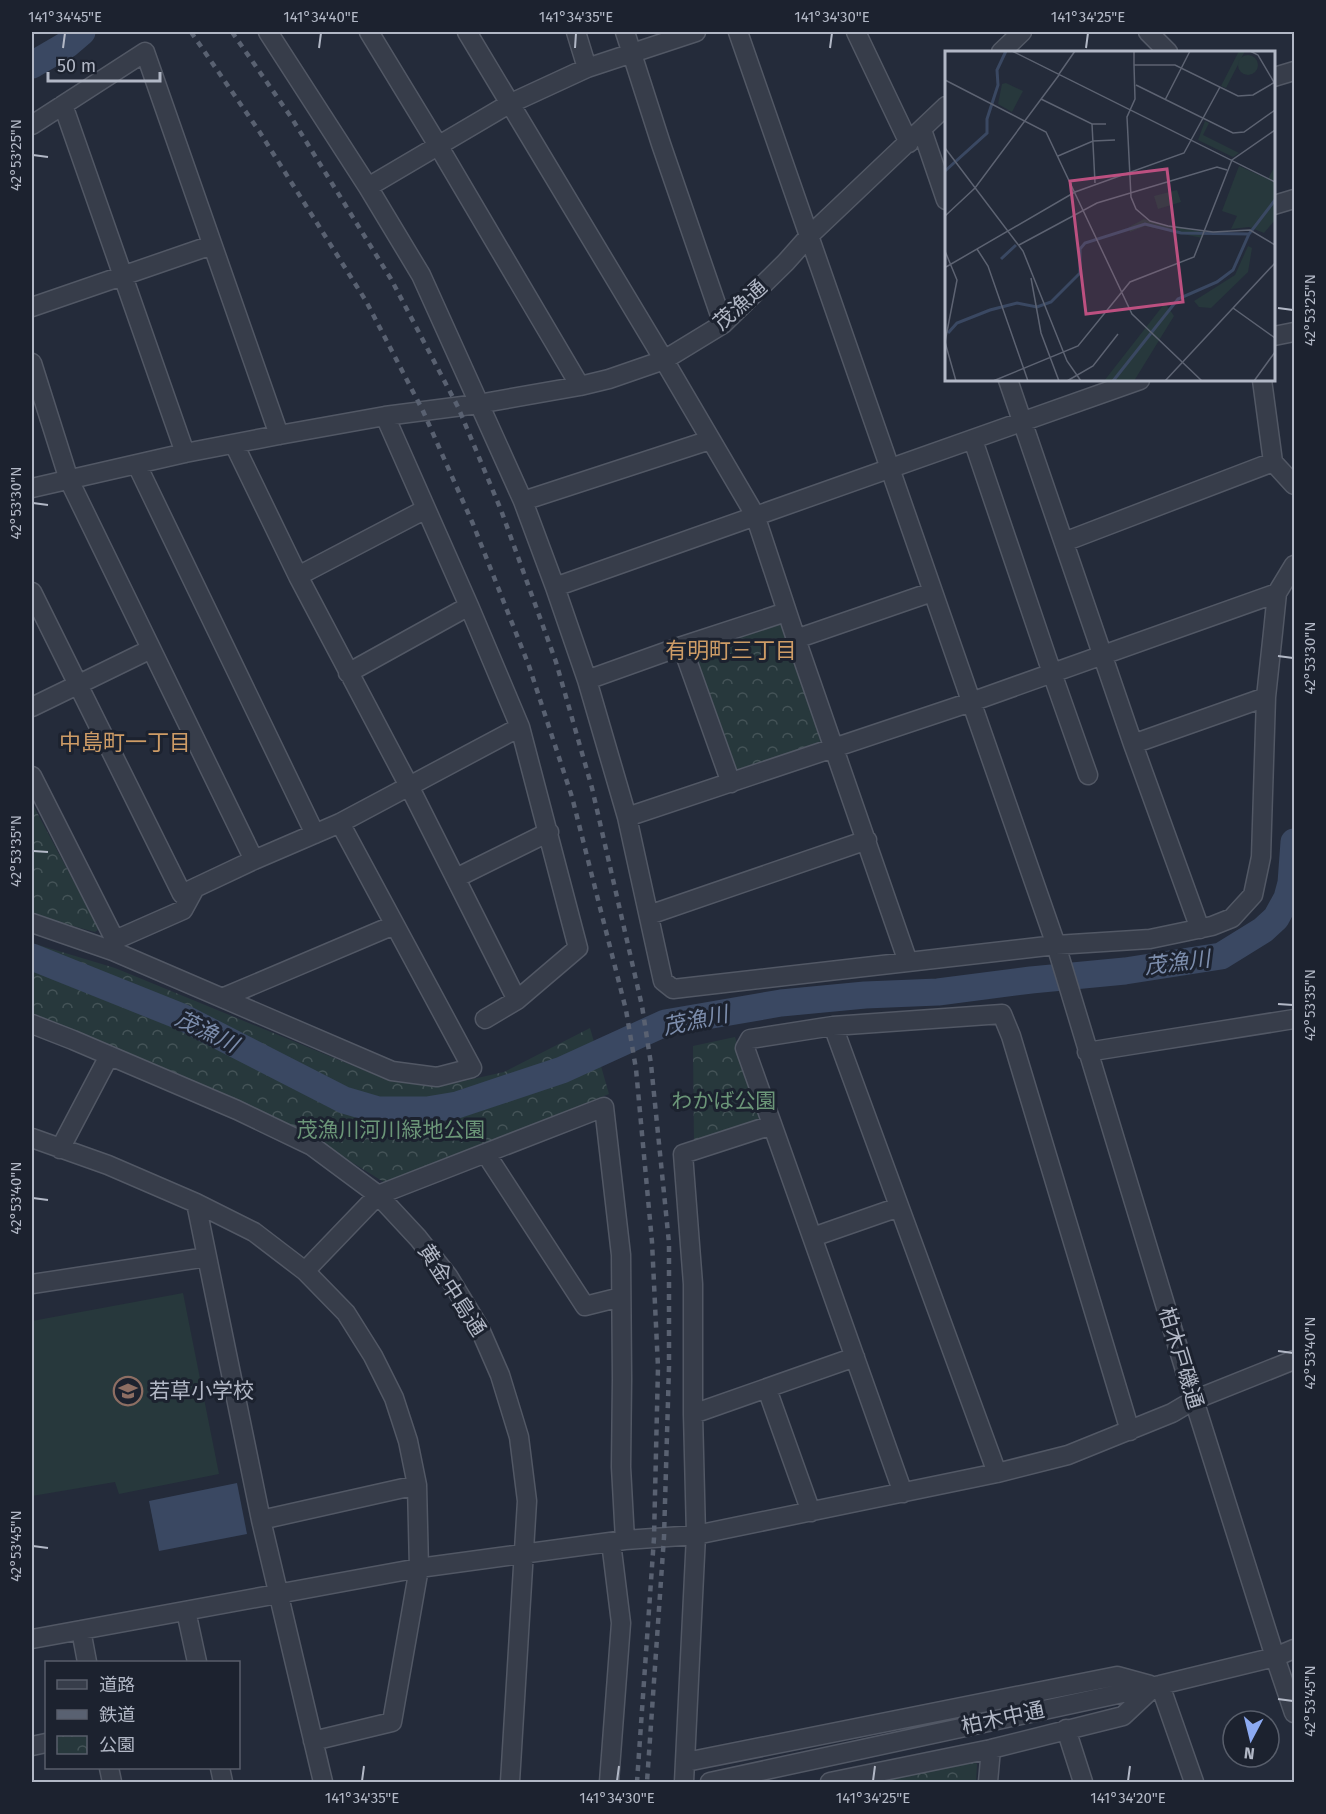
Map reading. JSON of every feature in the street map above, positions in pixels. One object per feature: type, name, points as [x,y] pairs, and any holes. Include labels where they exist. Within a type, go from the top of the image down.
[{"type":"street","points":[[268,32],[368,187],[421,275],[524,501],[587,680],[627,817],[663,981],[673,989],[908,962],[1058,952],[1150,939],[1200,929],[1232,918],[1253,895],[1261,857],[1266,697],[1278,593],[1294,565]]},
{"type":"street","points":[[369,32],[580,386]]},
{"type":"street","points":[[467,32],[755,515],[786,612],[908,962]]},
{"type":"street","points":[[576,32],[587,68]]},
{"type":"street","points":[[625,32],[723,324]]},
{"type":"street","points":[[368,187],[509,104],[587,68],[696,32]]},
{"type":"street","name":"柏木戸磯通","points":[[738,32],[1058,952],[1194,1400],[1294,1713]]},
{"type":"street","points":[[856,32],[909,143]]},
{"type":"street","points":[[1006,51],[1022,32]]},
{"type":"street","points":[[1148,32],[1167,51]]},
{"type":"street","points":[[32,125],[145,52],[279,435]]},
{"type":"street","points":[[1275,77],[1294,71]]},
{"type":"street","points":[[63,105],[185,453]]},
{"type":"street","name":"茂漁通","points":[[32,488],[185,453],[279,435],[580,386],[609,379],[664,360],[723,324],[810,235],[945,107]]},
{"type":"street","points":[[922,130],[945,197]]},
{"type":"street","points":[[1275,205],[1294,199]]},
{"type":"street","points":[[32,307],[212,245]]},
{"type":"street","points":[[1275,336],[1294,332]]},
{"type":"street","points":[[32,363],[69,480],[254,860]]},
{"type":"street","points":[[1008,381],[1133,744],[1200,929]]},
{"type":"street","points":[[555,587],[1137,381]]},
{"type":"street","points":[[1262,381],[1273,462],[1294,485]]},
{"type":"street","points":[[385,416],[520,727],[578,948],[517,1000],[485,1019]]},
{"type":"street","points":[[524,501],[710,440]]},
{"type":"street","points":[[973,440],[1088,775]]},
{"type":"street","points":[[234,444],[298,576],[409,786],[517,1000]]},
{"type":"street","points":[[1064,542],[1273,462]]},
{"type":"street","points":[[137,465],[315,834]]},
{"type":"street","points":[[298,576],[426,509]]},
{"type":"street","points":[[32,592],[182,894],[340,823],[520,727]]},
{"type":"street","points":[[796,639],[932,592]]},
{"type":"street","points":[[627,817],[971,702],[1278,593]]},
{"type":"street","points":[[348,673],[469,606]]},
{"type":"street","points":[[587,680],[786,612]]},
{"type":"street","points":[[682,646],[731,783]]},
{"type":"street","points":[[32,707],[151,649]]},
{"type":"street","points":[[1133,744],[1266,697]]},
{"type":"street","points":[[32,776],[114,945]]},
{"type":"street","points":[[32,923],[114,945],[222,998],[392,1071],[437,1077],[472,1068],[340,823]]},
{"type":"street","points":[[456,878],[549,832]]},
{"type":"street","points":[[649,915],[867,840]]},
{"type":"street","points":[[114,945],[183,910],[195,888]]},
{"type":"street","points":[[222,998],[394,925]]},
{"type":"street","points":[[903,1493],[745,1048],[750,1039],[833,1026],[1002,1014],[1011,1036],[1130,1431]]},
{"type":"street","points":[[1087,1052],[1294,1019]]},
{"type":"street","name":"黄金中島通","points":[[32,1024],[237,1110],[312,1146],[378,1195],[418,1238],[448,1276],[479,1327],[500,1375],[519,1437],[526,1491],[510,1782]]},
{"type":"street","points":[[833,1026],[997,1473]]},
{"type":"street","points":[[60,1149],[109,1056]]},
{"type":"street","points":[[305,1271],[378,1195],[604,1107],[621,1255],[621,1467],[618,1541],[621,1623],[604,1782]]},
{"type":"street","points":[[684,1782],[696,1535],[693,1284],[683,1154],[772,1125]]},
{"type":"street","points":[[32,1138],[108,1165],[196,1203],[254,1232],[305,1271],[346,1313],[373,1356],[394,1398],[408,1441],[417,1485],[419,1568],[392,1722],[313,1741]]},
{"type":"street","points":[[486,1154],[585,1306],[621,1297]]},
{"type":"street","points":[[196,1203],[261,1520],[323,1782]]},
{"type":"street","points":[[813,1237],[899,1207]]},
{"type":"street","points":[[32,1284],[207,1257]]},
{"type":"street","points":[[693,1414],[855,1357]]},
{"type":"street","points":[[32,1639],[419,1568],[618,1541],[696,1535],[997,1473],[1068,1455],[1130,1431],[1172,1413],[1194,1400],[1294,1360]]},
{"type":"street","points":[[766,1389],[811,1512]]},
{"type":"street","points":[[261,1520],[417,1485]]},
{"type":"street","points":[[186,1611],[197,1661]]},
{"type":"street","points":[[81,1630],[87,1661]]},
{"type":"street","name":"柏木中通","points":[[710,1782],[1158,1686],[1275,1657],[1294,1649]]},
{"type":"street","points":[[686,1762],[1117,1676],[1158,1686]]},
{"type":"street","points":[[830,1782],[991,1749],[1123,1716],[1158,1686]]},
{"type":"street","points":[[1158,1686],[1194,1782]]},
{"type":"street","points":[[1066,1729],[1083,1782]]},
{"type":"street","points":[[988,1782],[991,1749]]},
{"type":"green space","points":[[782,621],[822,741],[734,771],[693,650]]},
{"type":"green space","points":[[32,803],[99,929],[95,932],[32,915]]},
{"type":"green space","name":"茂漁川河川緑地公園","points":[[32,943],[115,968],[390,1081],[437,1087],[504,1072],[590,1028],[609,1094],[387,1184],[314,1139],[242,1104],[32,1013]]},
{"type":"green space","name":"わかば公園","points":[[735,1037],[764,1124],[694,1146],[693,1046]]},
{"type":"green space","points":[[183,1293],[219,1474],[119,1494],[115,1482],[32,1496],[32,1321]]},
{"type":"green space","points":[[974,1761],[977,1764],[976,1782],[876,1782]]},
{"type":"water","points":[[237,1483],[247,1534],[159,1551],[149,1501]]},
{"type":"waterway","points":[[32,65],[68,44],[82,32]]},
{"type":"waterway","name":"茂漁川","points":[[32,957],[182,1017],[344,1100],[378,1110],[427,1110],[457,1105],[562,1070],[665,1023],[781,1003],[865,995],[938,992],[1125,971],[1221,956],[1263,930],[1276,918],[1287,898],[1291,883],[1294,842]]},
{"type":"railway","points":[[191,32],[259,131],[366,301],[423,411],[473,524],[529,666],[572,797],[626,1010],[636,1069],[652,1242],[658,1367],[654,1538],[637,1782]]},
{"type":"railway","points":[[232,32],[291,117],[391,279],[458,407],[501,510],[556,662],[592,788],[642,1006],[651,1064],[669,1243],[669,1367],[664,1537],[647,1782]]},
{"type":"place","name":"若草小学校","points":[[128,1391]]},
{"type":"district","name":"有明町三丁目","points":[[731,650]]},
{"type":"district","name":"中島町一丁目","points":[[125,742]]}]
